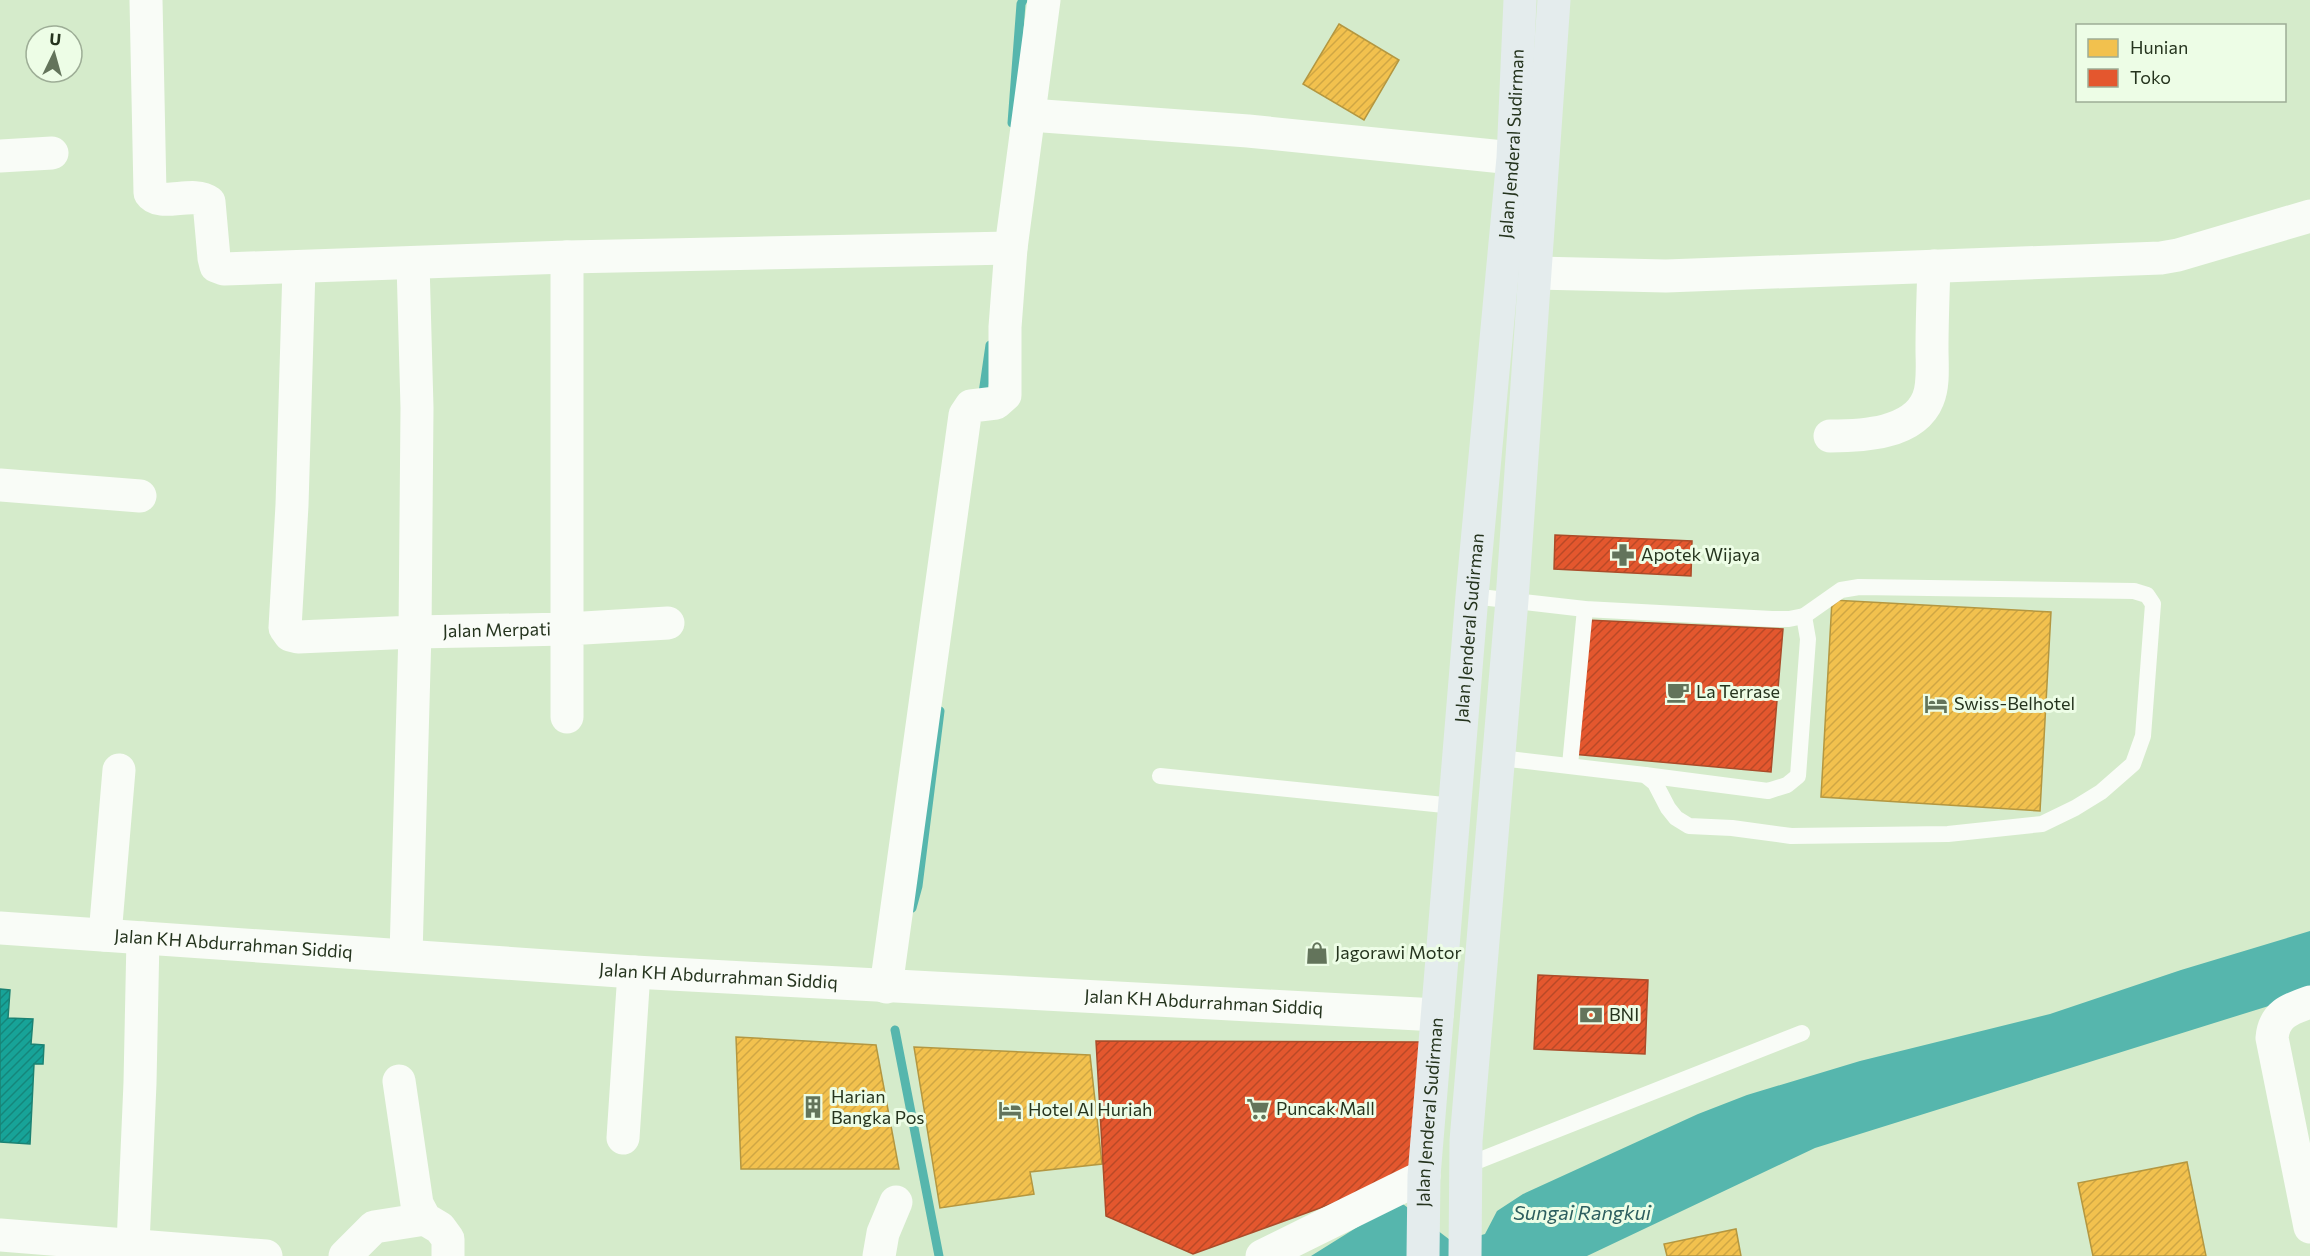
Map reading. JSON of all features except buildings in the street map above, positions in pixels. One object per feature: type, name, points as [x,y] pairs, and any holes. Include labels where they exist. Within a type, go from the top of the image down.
[{"type":"highway","name":"Jalan Jenderal Sudirman","points":[[1423,1256],[1424,1176],[1454,806],[1513,158],[1520,0]]},
{"type":"highway","name":"Jalan Jenderal Sudirman","points":[[1465,1256],[1465,1166],[1500,758],[1554,0]]},
{"type":"street","points":[[146,0],[150,193],[159,199],[199,197],[209,202],[214,258],[219,268],[230,270],[567,257],[1000,247]]},
{"type":"street","points":[[886,987],[952,502],[956,493],[963,424],[967,410],[1003,399],[1006,387],[1000,247],[1030,115],[1044,0]]},
{"type":"street","points":[[1030,115],[1248,131],[1513,158]]},
{"type":"street","points":[[0,156],[52,153]]},
{"type":"street","points":[[1536,273],[1666,276],[2161,258],[2310,216]]},
{"type":"street","name":"Jalan Merpati","points":[[299,268],[292,505],[285,628],[290,635],[298,637],[567,629],[567,257]]},
{"type":"street","points":[[406,955],[415,632],[417,408],[413,263]]},
{"type":"street","points":[[1830,436],[1865,436],[1893,428],[1916,416],[1926,405],[1931,385],[1934,266]]},
{"type":"street","points":[[0,485],[140,496]]},
{"type":"street","points":[[567,717],[567,629],[668,623]]},
{"type":"street","points":[[105,935],[119,770]]},
{"type":"street","name":"Jalan KH Abdurrahman Siddiq","points":[[0,928],[634,972],[1437,1015]]},
{"type":"street","points":[[123,1250],[140,1083],[142,938]]},
{"type":"street","points":[[623,1138],[634,972]]},
{"type":"street","points":[[2310,1002],[2284,1012],[2274,1025],[2272,1038],[2310,1227]]},
{"type":"street","points":[[399,1081],[417,1204],[425,1219],[440,1228],[448,1239],[448,1256]]},
{"type":"street","points":[[1262,1256],[1424,1176]]},
{"type":"street","points":[[879,1256],[880,1244],[897,1202]]},
{"type":"street","points":[[345,1256],[374,1227],[425,1219]]},
{"type":"street","points":[[0,1235],[123,1250],[266,1256]]},
{"type":"lane","points":[[1472,596],[1585,609],[1772,619],[1804,616],[1841,590],[1859,587],[2134,591],[2147,595],[2153,604],[2143,736],[2133,764],[2101,792],[2042,824],[1948,834],[1791,836],[1732,828],[1689,826],[1676,818],[1655,783],[1646,775]]},
{"type":"lane","points":[[1570,765],[1585,609]]},
{"type":"lane","points":[[1500,758],[1768,791],[1787,785],[1798,777],[1808,639],[1804,616]]},
{"type":"lane","points":[[1160,776],[1454,806]]},
{"type":"lane","points":[[1465,1166],[1802,1033]]},
{"type":"water","name":"Sungai Rangkui","points":[[2310,931],[2310,993],[1815,1148],[1587,1256],[1311,1256],[1399,1201],[1454,1243],[1485,1234],[1497,1211],[1523,1194],[1698,1114],[1747,1095],[1860,1061],[2050,1014],[2181,970]]},
{"type":"waterway","points":[[1012,123],[1023,0]]},
{"type":"waterway","points":[[982,400],[990,345]]},
{"type":"waterway","points":[[912,908],[918,886],[940,711]]},
{"type":"waterway","points":[[895,1030],[939,1256]]},
{"type":"place","name":"Apotek Wijaya","points":[[1623,555]]},
{"type":"place","name":"La Terrase","points":[[1678,692]]},
{"type":"place","name":"Swiss-Belhotel","points":[[1936,704]]},
{"type":"place","name":"Jagorawi Motor","points":[[1317,953]]},
{"type":"place","name":"BNI","points":[[1591,1015]]},
{"type":"place","name":"Harian Bangka Pos","points":[[813,1107]]},
{"type":"place","name":"Puncak Mall","points":[[1258,1109]]},
{"type":"place","name":"Hotel Al Huriah","points":[[1010,1110]]}]
